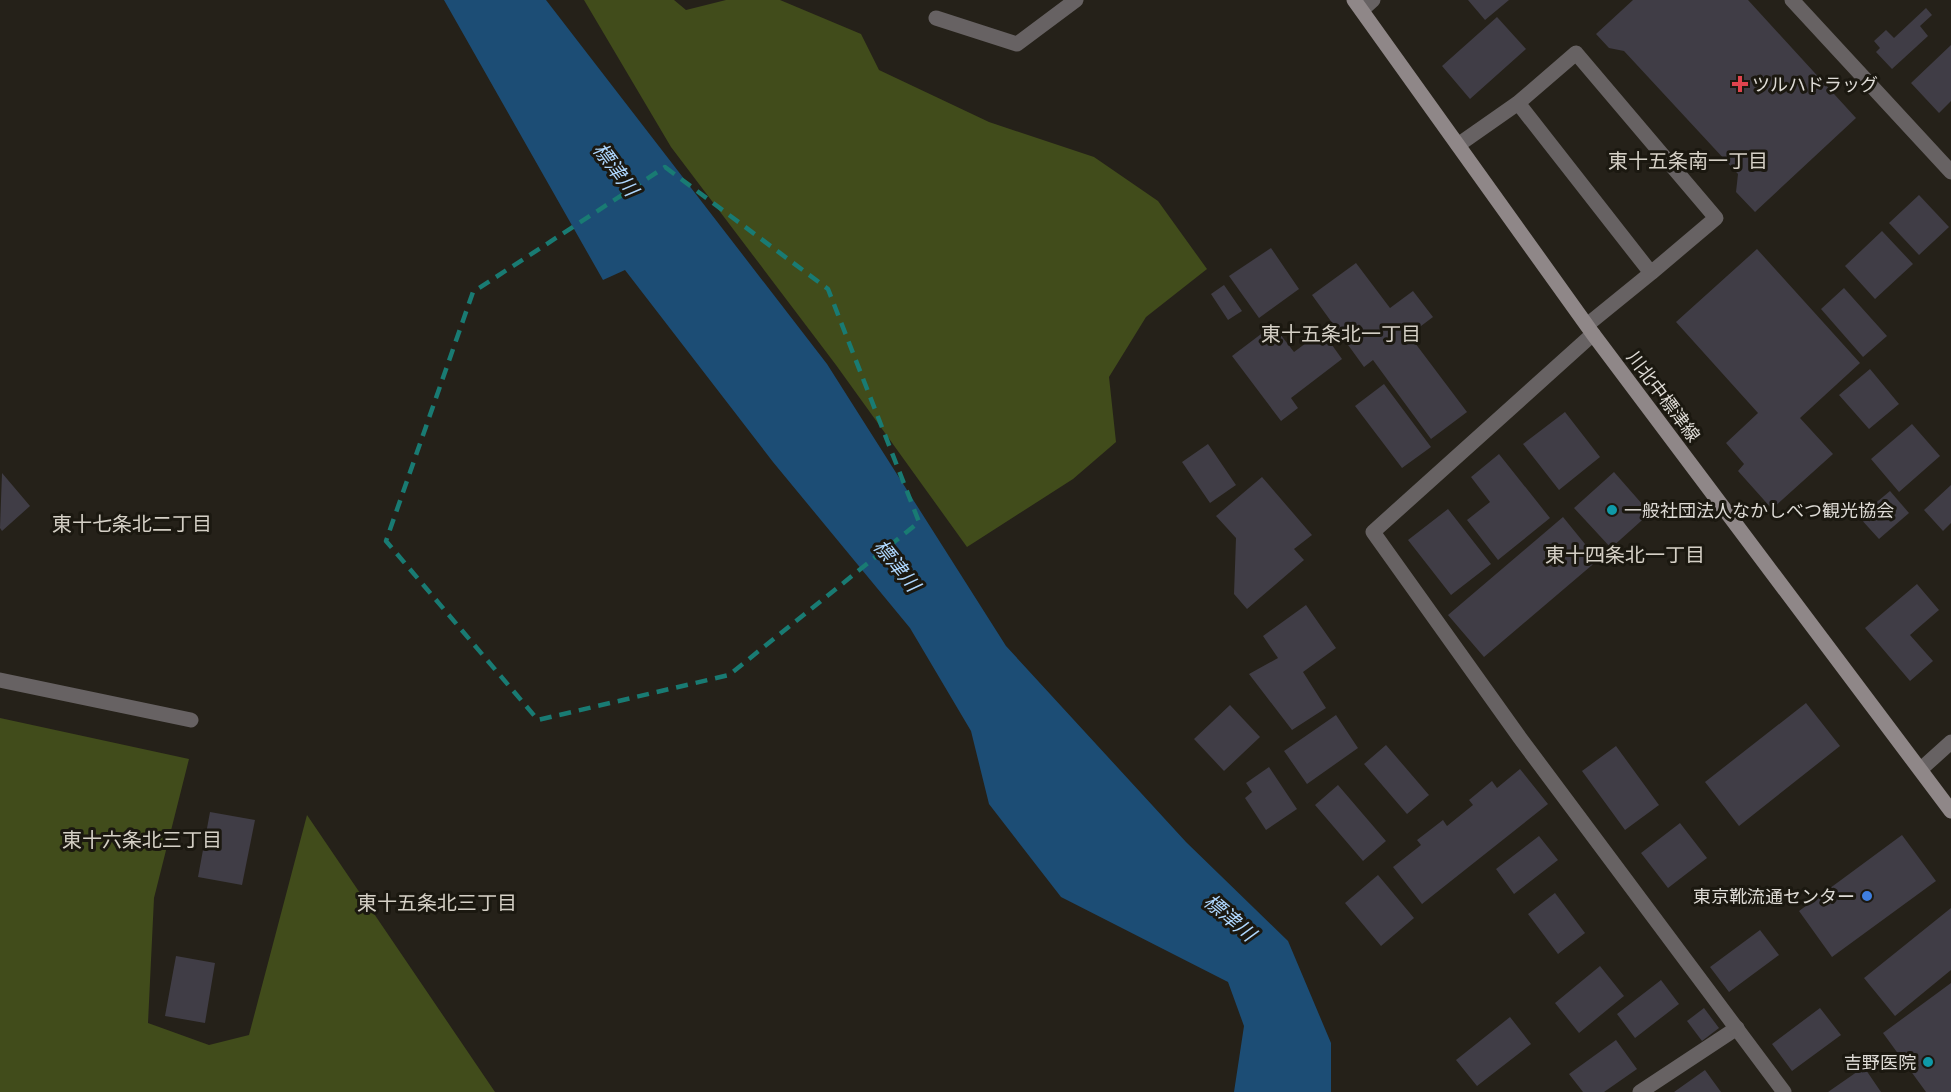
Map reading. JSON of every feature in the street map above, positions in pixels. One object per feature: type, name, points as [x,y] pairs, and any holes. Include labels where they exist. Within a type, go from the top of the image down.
[{"type":"main road","name":"川北中標津線","points":[[1363,3],[1458,145],[1590,330],[1951,811]]},
{"type":"street","points":[[936,18],[1017,44],[1076,0]]},
{"type":"street","points":[[1792,0],[1951,172]]},
{"type":"street","points":[[1458,145],[1518,103],[1576,53],[1716,218],[1652,273],[1373,532],[1527,748],[1784,1092]]},
{"type":"street","points":[[1518,103],[1652,273]]},
{"type":"street","points":[[0,681],[191,720]]},
{"type":"street","points":[[1921,769],[1951,742]]},
{"type":"street","points":[[1640,1092],[1737,1028]]},
{"type":"highlighted area","points":[[665,167],[828,289],[919,522],[729,675],[538,720],[386,541],[473,292]]},
{"type":"green space","points":[[584,0],[674,0],[686,10],[726,0],[780,0],[861,34],[879,70],[989,122],[1094,157],[1158,201],[1207,269],[1146,317],[1109,377],[1116,442],[1073,479],[967,547],[836,365],[671,147]]},
{"type":"green space","points":[[0,718],[189,759],[154,898],[148,1023],[209,1045],[249,1035],[307,815],[495,1092],[0,1092]]},
{"type":"water","name":"標津川","points":[[444,0],[546,0],[827,364],[1006,646],[1186,842],[1288,941],[1331,1043],[1331,1092],[1234,1092],[1244,1026],[1228,982],[1061,897],[989,804],[971,731],[910,628],[773,462],[625,270],[603,280]]},
{"type":"building","points":[[1468,0],[1509,0],[1485,20]]},
{"type":"building","name":"ツルハドラッグ","points":[[1633,0],[1748,0],[1856,118],[1755,212],[1736,192],[1738,174],[1624,51],[1609,48],[1596,34]]},
{"type":"building","points":[[1926,8],[1932,15],[1920,26],[1928,36],[1892,69],[1876,52],[1880,48],[1874,41],[1886,30],[1894,38]]},
{"type":"building","points":[[1497,17],[1526,49],[1470,99],[1442,66]]},
{"type":"building","points":[[1951,45],[1951,101],[1939,113],[1911,83]]},
{"type":"building","points":[[1919,195],[1949,227],[1919,255],[1889,223]]},
{"type":"building","points":[[1882,231],[1913,264],[1875,299],[1845,266]]},
{"type":"building","points":[[1271,248],[1299,289],[1259,318],[1229,276]]},
{"type":"building","points":[[1757,249],[1860,363],[1800,418],[1833,454],[1772,509],[1738,471],[1744,464],[1726,443],[1758,413],[1676,322]]},
{"type":"building","points":[[1356,263],[1390,308],[1413,291],[1433,317],[1409,335],[1467,412],[1431,439],[1373,360],[1364,367],[1312,295]]},
{"type":"building","points":[[1224,285],[1242,311],[1228,320],[1211,294]]},
{"type":"building","points":[[1844,288],[1887,336],[1863,357],[1821,309]]},
{"type":"building","points":[[1273,325],[1294,352],[1322,331],[1342,359],[1291,398],[1298,408],[1281,421],[1232,356]]},
{"type":"building","points":[[1870,369],[1899,404],[1869,429],[1839,395]]},
{"type":"building","points":[[1384,384],[1431,447],[1402,468],[1355,406]]},
{"type":"building","points":[[1565,412],[1600,457],[1559,490],[1523,444]]},
{"type":"building","points":[[1912,424],[1940,456],[1899,492],[1871,459]]},
{"type":"building","points":[[1208,444],[1236,485],[1210,503],[1182,462]]},
{"type":"building","points":[[1499,454],[1550,518],[1498,560],[1467,520],[1490,502],[1471,477]]},
{"type":"building","name":"一般社団法人なかしべつ観光協会","points":[[1614,472],[1650,513],[1611,548],[1574,508]]},
{"type":"building","points":[[2,473],[30,506],[2,531],[0,528]]},
{"type":"building","points":[[1262,477],[1312,535],[1294,549],[1304,560],[1247,609],[1234,594],[1236,538],[1216,516]]},
{"type":"building","points":[[1951,485],[1951,523],[1943,531],[1924,510]]},
{"type":"building","points":[[1890,491],[1909,513],[1879,539],[1859,517]]},
{"type":"building","points":[[1448,509],[1491,564],[1451,595],[1408,540]]},
{"type":"building","points":[[1563,517],[1598,560],[1484,657],[1448,615]]},
{"type":"building","points":[[1917,584],[1939,610],[1910,635],[1933,661],[1910,681],[1865,628]]},
{"type":"building","points":[[1306,605],[1336,648],[1303,672],[1326,708],[1292,730],[1249,674],[1278,658],[1263,636]]},
{"type":"building","points":[[1806,703],[1840,746],[1739,826],[1705,782]]},
{"type":"building","points":[[1230,705],[1260,737],[1224,771],[1194,739]]},
{"type":"building","points":[[1336,715],[1358,748],[1307,784],[1284,751]]},
{"type":"building","points":[[1386,745],[1429,795],[1407,814],[1364,764]]},
{"type":"building","points":[[1616,746],[1659,805],[1625,830],[1582,771]]},
{"type":"building","points":[[1269,767],[1297,809],[1266,830],[1245,798],[1252,792],[1246,783]]},
{"type":"building","points":[[1520,769],[1548,804],[1422,904],[1393,867],[1421,845],[1417,840],[1443,820],[1447,826],[1473,805],[1469,800],[1492,781],[1497,788]]},
{"type":"building","points":[[1338,785],[1386,841],[1363,861],[1315,805]]},
{"type":"building","points":[[210,812],[255,820],[242,885],[198,877]]},
{"type":"building","points":[[1680,823],[1707,858],[1668,888],[1641,853]]},
{"type":"building","name":"東京靴流通センター","points":[[1902,835],[1936,881],[1832,957],[1799,911]]},
{"type":"building","points":[[1539,836],[1558,860],[1514,894],[1496,869]]},
{"type":"building","points":[[1378,875],[1414,918],[1381,946],[1345,903]]},
{"type":"building","points":[[1555,893],[1585,933],[1558,954],[1528,914]]},
{"type":"building","points":[[1951,908],[1951,970],[1895,1016],[1864,978]]},
{"type":"building","points":[[1760,930],[1779,955],[1729,992],[1710,967]]},
{"type":"building","points":[[176,956],[215,963],[205,1023],[165,1016]]},
{"type":"building","points":[[1600,966],[1624,996],[1579,1033],[1555,1003]]},
{"type":"building","points":[[1661,980],[1679,1004],[1635,1038],[1617,1014]]},
{"type":"building","name":"吉野医院","points":[[1951,983],[1951,1092],[1926,1092],[1883,1033]]},
{"type":"building","points":[[1704,1008],[1719,1028],[1702,1041],[1687,1021]]},
{"type":"building","points":[[1820,1008],[1841,1035],[1792,1071],[1772,1044]]},
{"type":"building","points":[[1510,1017],[1531,1044],[1477,1086],[1456,1060]]},
{"type":"building","points":[[1616,1040],[1637,1069],[1604,1092],[1583,1092],[1569,1074]]},
{"type":"building","points":[[1864,1067],[1881,1092],[1828,1092]]},
{"type":"building","points":[[1705,1070],[1721,1092],[1674,1092]]},
{"type":"place","name":"ツルハドラッグ","points":[[1740,84]]},
{"type":"place","name":"一般社団法人なかしべつ観光協会","points":[[1612,510]]},
{"type":"place","name":"東京靴流通センター","points":[[1867,896]]},
{"type":"place","name":"吉野医院","points":[[1928,1062]]},
{"type":"district","name":"東十五条南一丁目","points":[[1688,160]]},
{"type":"district","name":"東十五条北一丁目","points":[[1341,333]]},
{"type":"district","name":"東十七条北二丁目","points":[[132,523]]},
{"type":"district","name":"東十四条北一丁目","points":[[1625,554]]},
{"type":"district","name":"東十六条北三丁目","points":[[142,839]]},
{"type":"district","name":"東十五条北三丁目","points":[[437,902]]}]
